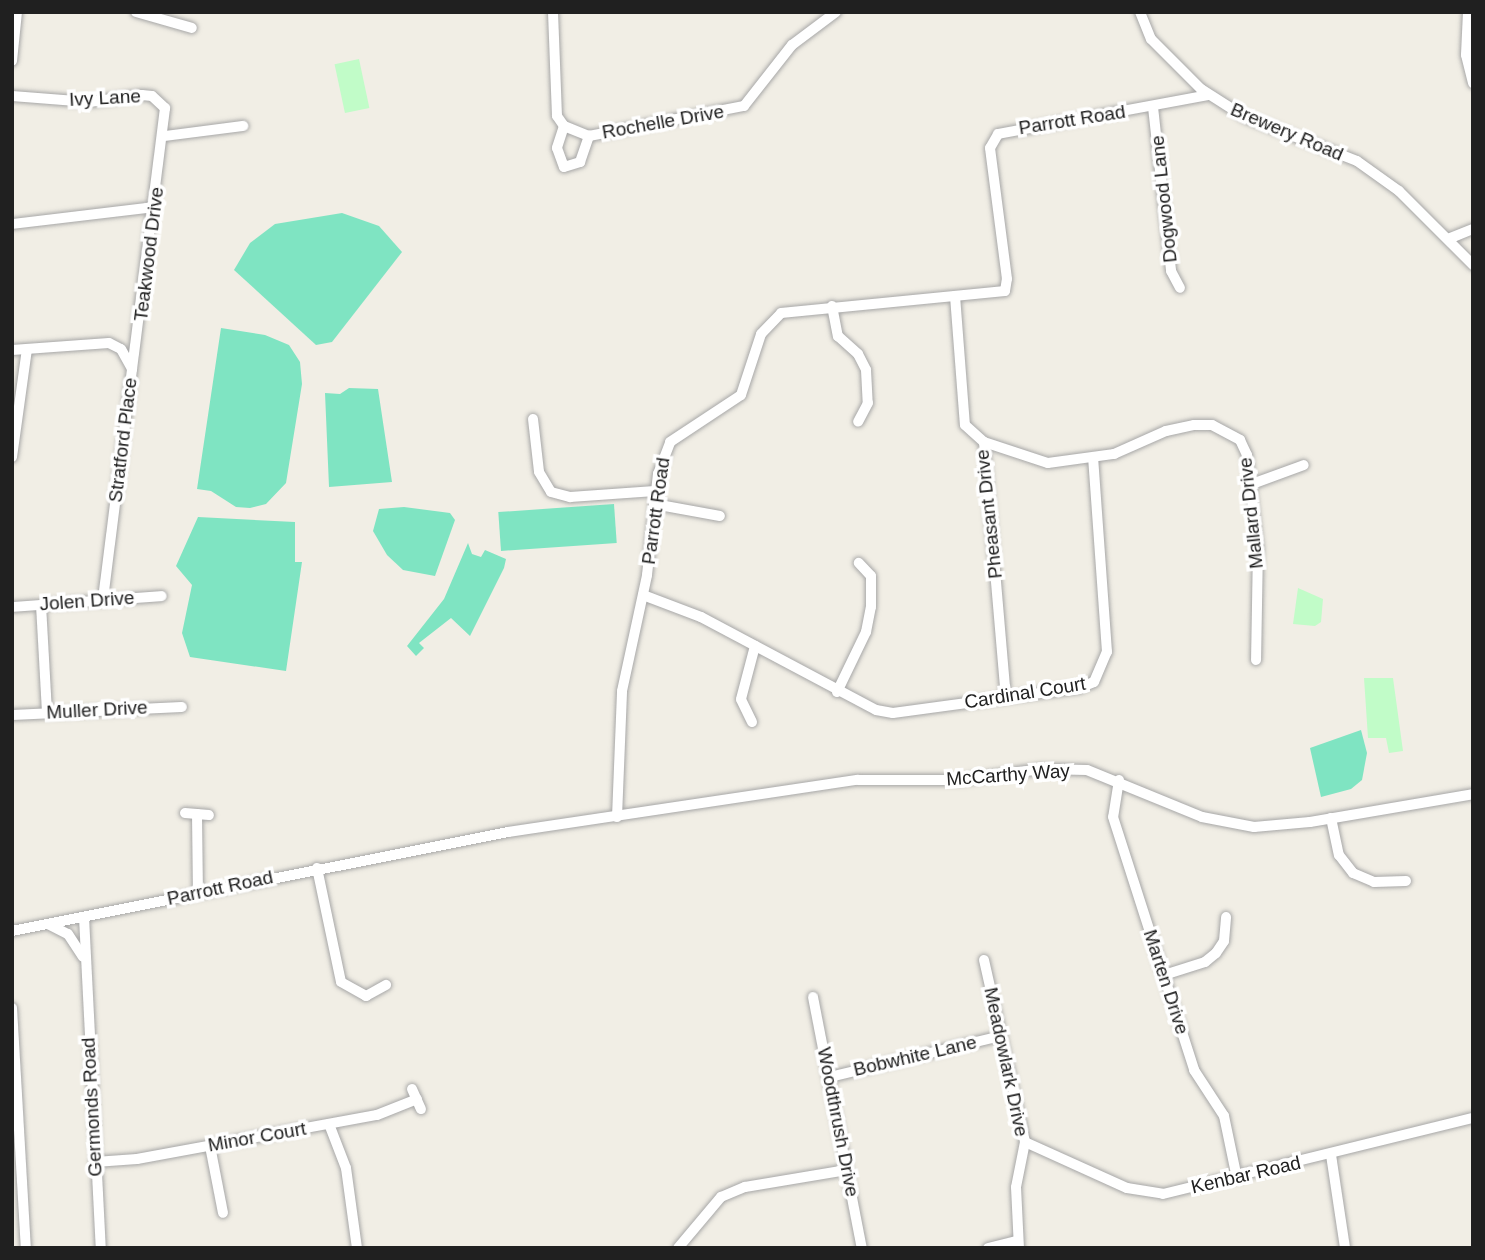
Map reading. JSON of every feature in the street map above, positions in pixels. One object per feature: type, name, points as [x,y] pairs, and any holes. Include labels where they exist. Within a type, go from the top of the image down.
[{"type":"street","points":[[12,61],[17,12]]},
{"type":"street","points":[[136,12],[192,28]]},
{"type":"street","points":[[553,12],[554,100],[564,126],[556,148],[564,167],[580,162],[589,136]]},
{"type":"street","name":"Brewery Road","points":[[1140,12],[1152,39],[1208,95],[1245,117],[1357,162],[1399,191],[1473,265]]},
{"type":"street","points":[[1468,12],[1466,55],[1473,83]]},
{"type":"street","name":"Rochelle Drive","points":[[564,126],[575,133],[589,136],[744,106],[792,46],[834,13]]},
{"type":"street","name":"Parrott Road","points":[[83,917],[317,868],[617,817],[620,704],[643,596],[655,491],[662,457],[670,442],[743,393],[760,337],[770,322],[788,311],[1000,293],[1007,286],[990,152],[995,136],[1208,95]]},
{"type":"street","name":"Ivy Lane","points":[[12,96],[89,102],[152,96],[165,108],[164,136]]},
{"type":"street","name":"Dogwood Lane","points":[[1153,107],[1165,181],[1171,271],[1180,288]]},
{"type":"street","points":[[164,136],[243,126]]},
{"type":"street","name":"Teakwood Drive","points":[[133,372],[164,136]]},
{"type":"street","points":[[12,223],[155,207]]},
{"type":"street","points":[[1448,239],[1473,229]]},
{"type":"street","name":"Pheasant Drive","points":[[955,296],[965,425],[984,442],[1006,698]]},
{"type":"street","points":[[832,306],[838,336],[858,354],[866,370],[867,403],[858,422]]},
{"type":"street","name":"Stratford Place","points":[[12,350],[109,343],[121,349],[133,372],[103,601]]},
{"type":"street","points":[[12,457],[27,349]]},
{"type":"street","points":[[533,419],[539,472],[551,492],[570,497],[655,491]]},
{"type":"street","name":"Mallard Drive","points":[[1093,458],[1114,454],[1167,431],[1212,425],[1240,440],[1252,485],[1258,548],[1256,660]]},
{"type":"street","points":[[984,442],[1048,463],[1093,458]]},
{"type":"street","name":"Cardinal Court","points":[[643,596],[701,617],[837,692],[893,713],[1079,688],[1094,682],[1103,668],[1108,635],[1093,458]]},
{"type":"street","points":[[1252,485],[1304,465]]},
{"type":"street","points":[[654,504],[720,516]]},
{"type":"street","points":[[837,692],[866,632],[871,607],[871,576],[859,563]]},
{"type":"street","name":"Jolen Drive","points":[[12,607],[162,596]]},
{"type":"street","points":[[40,605],[47,713]]},
{"type":"street","points":[[752,722],[741,699],[755,646]]},
{"type":"street","name":"Muller Drive","points":[[12,715],[182,707]]},
{"type":"street","name":"McCarthy Way","points":[[617,817],[865,779],[960,780],[1066,768],[1119,780],[1182,810],[1229,824],[1270,827],[1473,794]]},
{"type":"street","name":"Marten Drive","points":[[1119,780],[1113,817],[1194,1070],[1224,1116],[1237,1178]]},
{"type":"street","points":[[197,814],[198,893]]},
{"type":"street","points":[[1331,818],[1339,855],[1353,873],[1374,882],[1406,881]]},
{"type":"street","points":[[317,868],[341,982],[366,996],[386,985]]},
{"type":"street","points":[[12,931],[83,917]]},
{"type":"street","name":"Germonds Road","points":[[83,917],[101,1248]]},
{"type":"street","points":[[1164,975],[1205,962],[1216,953],[1224,941],[1226,917]]},
{"type":"street","name":"Germonds Road","points":[[45,924],[71,937],[86,966]]},
{"type":"street","name":"Meadowlark Drive","points":[[984,960],[1025,1142],[1016,1187],[1018,1244]]},
{"type":"street","name":"Woodthrush Drive","points":[[813,997],[862,1248]]},
{"type":"street","points":[[12,1007],[26,1248]]},
{"type":"street","name":"Bobwhite Lane","points":[[830,1077],[1001,1036]]},
{"type":"street","name":"Minor Court","points":[[95,1162],[210,1146],[381,1115],[417,1099]]},
{"type":"street","name":"Kenbar Road","points":[[1025,1142],[1146,1194],[1163,1194],[1331,1155],[1473,1118]]},
{"type":"street","points":[[329,1124],[346,1168],[357,1248]]},
{"type":"street","points":[[210,1146],[223,1213]]},
{"type":"street","points":[[1331,1155],[1345,1248]]},
{"type":"street","points":[[678,1248],[721,1197],[745,1187],[847,1170]]},
{"type":"street","points":[[988,1248],[1018,1244]]},
{"type":"green space","points":[[359,59],[369,108],[345,113],[335,64]]},
{"type":"green space","points":[[342,213],[379,226],[402,252],[332,342],[316,345],[234,270],[250,243],[275,224]]},
{"type":"green space","points":[[221,328],[265,335],[289,345],[300,362],[302,384],[286,483],[266,504],[250,508],[236,507],[211,491],[197,489]]},
{"type":"green space","points":[[349,388],[378,389],[392,482],[329,487],[325,393],[340,394]]},
{"type":"green space","points":[[614,504],[617,543],[501,551],[498,512]]},
{"type":"green space","points":[[404,507],[450,513],[455,520],[435,576],[403,570],[387,555],[373,531],[379,509]]},
{"type":"green space","points":[[198,517],[295,522],[295,562],[302,562],[286,671],[190,657],[182,633],[192,585],[176,566]]},
{"type":"green space","points":[[468,543],[472,554],[481,557],[485,550],[506,559],[504,568],[470,636],[451,618],[419,643],[424,648],[416,656],[407,646],[444,599]]},
{"type":"green space","points":[[1298,588],[1323,599],[1321,622],[1315,626],[1293,624]]},
{"type":"green space","points":[[1364,678],[1393,678],[1403,751],[1389,753],[1386,738],[1368,738]]},
{"type":"green space","points":[[1361,730],[1367,753],[1362,780],[1351,789],[1321,797],[1310,748]]}]
